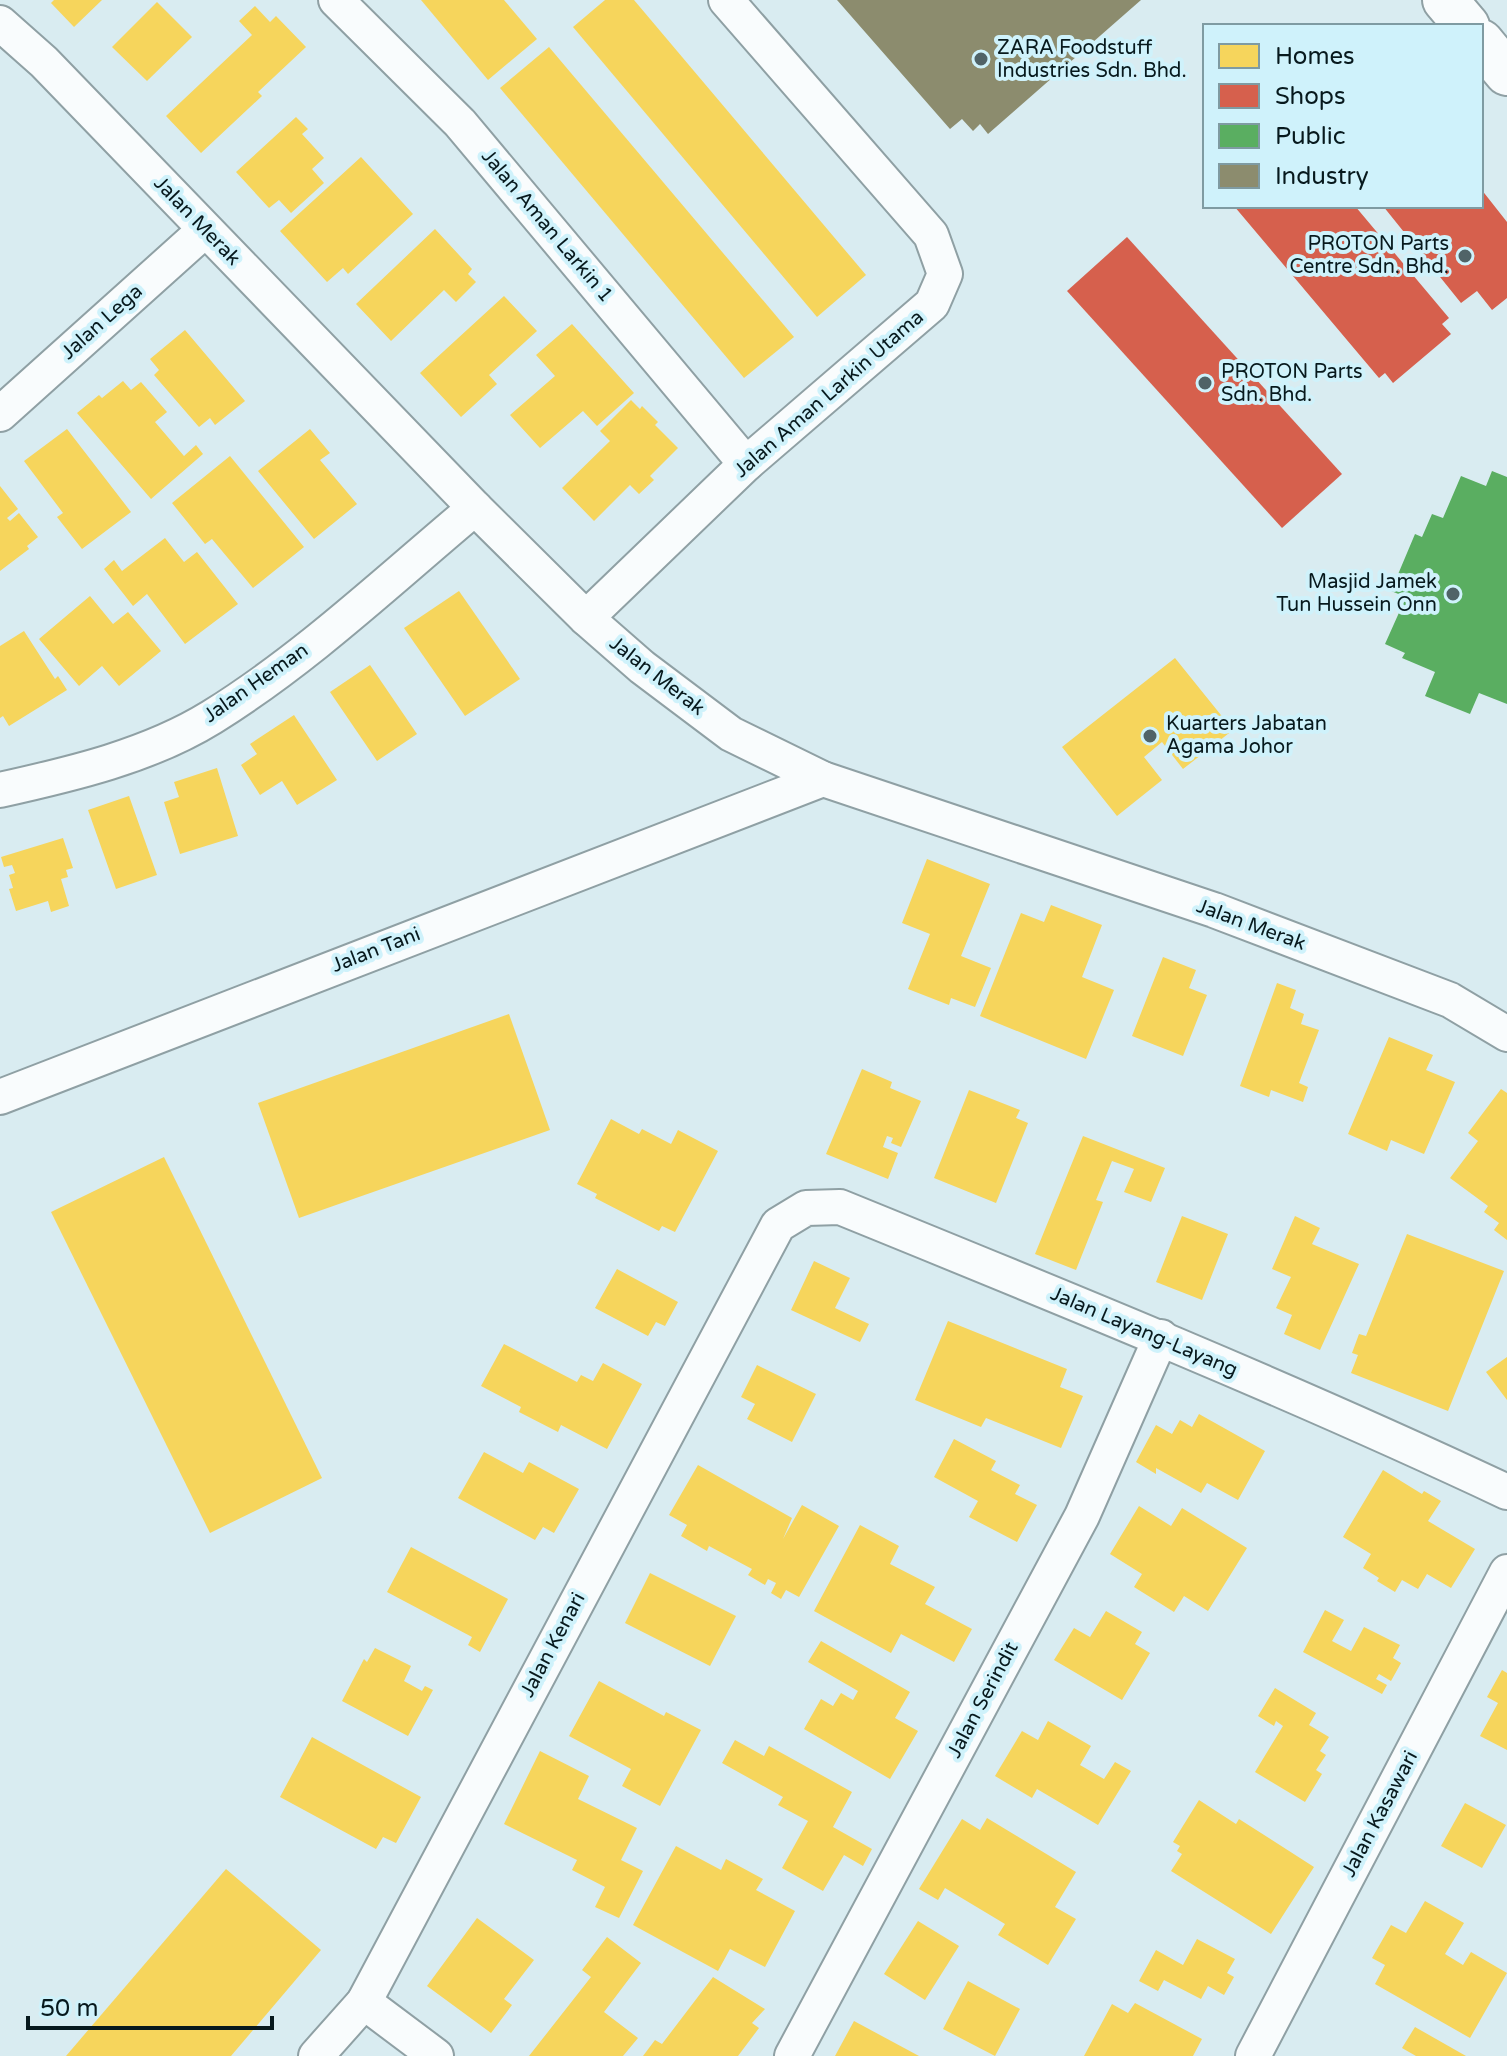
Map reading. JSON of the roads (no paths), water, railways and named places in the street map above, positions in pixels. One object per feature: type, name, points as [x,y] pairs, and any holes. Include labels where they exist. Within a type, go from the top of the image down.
[{"type":"main road","points":[[1445,0],[1465,24]]},
{"type":"main road","points":[[1483,44],[1507,73]]},
{"type":"street","name":"Jalan Aman Larkin 1","points":[[336,0],[460,123],[746,464]]},
{"type":"street","name":"Jalan Aman Larkin Utama","points":[[586,618],[746,464],[932,304],[945,274],[931,235],[726,0]]},
{"type":"street","name":"Jalan Merak","points":[[0,23],[44,62],[475,508],[586,618],[642,667],[731,734],[823,779],[1214,910],[1450,1000],[1507,1034]]},
{"type":"street","name":"Jalan Lega","points":[[0,414],[205,230]]},
{"type":"street","name":"Jalan Heman","points":[[0,790],[62,776],[139,752],[211,718],[290,662],[475,508]]},
{"type":"street","points":[[752,806],[762,749]]},
{"type":"street","name":"Jalan Tani","points":[[0,1097],[823,779]]},
{"type":"street","name":"Jalan Layang-Layang","points":[[778,1225],[806,1208],[840,1207],[1161,1337],[1363,1424],[1507,1492]]},
{"type":"street","name":"Jalan Kenari","points":[[316,2056],[364,2002],[778,1225]]},
{"type":"street","name":"Jalan Serindit","points":[[792,2056],[1082,1516],[1161,1337]]},
{"type":"street","name":"Jalan Kasawari","points":[[1253,2056],[1507,1572]]},
{"type":"street","points":[[364,2002],[436,2056]]},
{"type":"place","name":"ZARA Foodstuff Industries Sdn. Bhd.","points":[[981,59]]},
{"type":"place","name":"PROTON Parts Centre Sdn. Bhd.","points":[[1465,256]]},
{"type":"place","name":"PROTON Parts Sdn. Bhd.","points":[[1205,383]]},
{"type":"place","name":"Masjid Jamek Tun Hussein Onn","points":[[1453,594]]},
{"type":"place","name":"Kuarters Jabatan Agama Johor","points":[[1150,736]]}]
